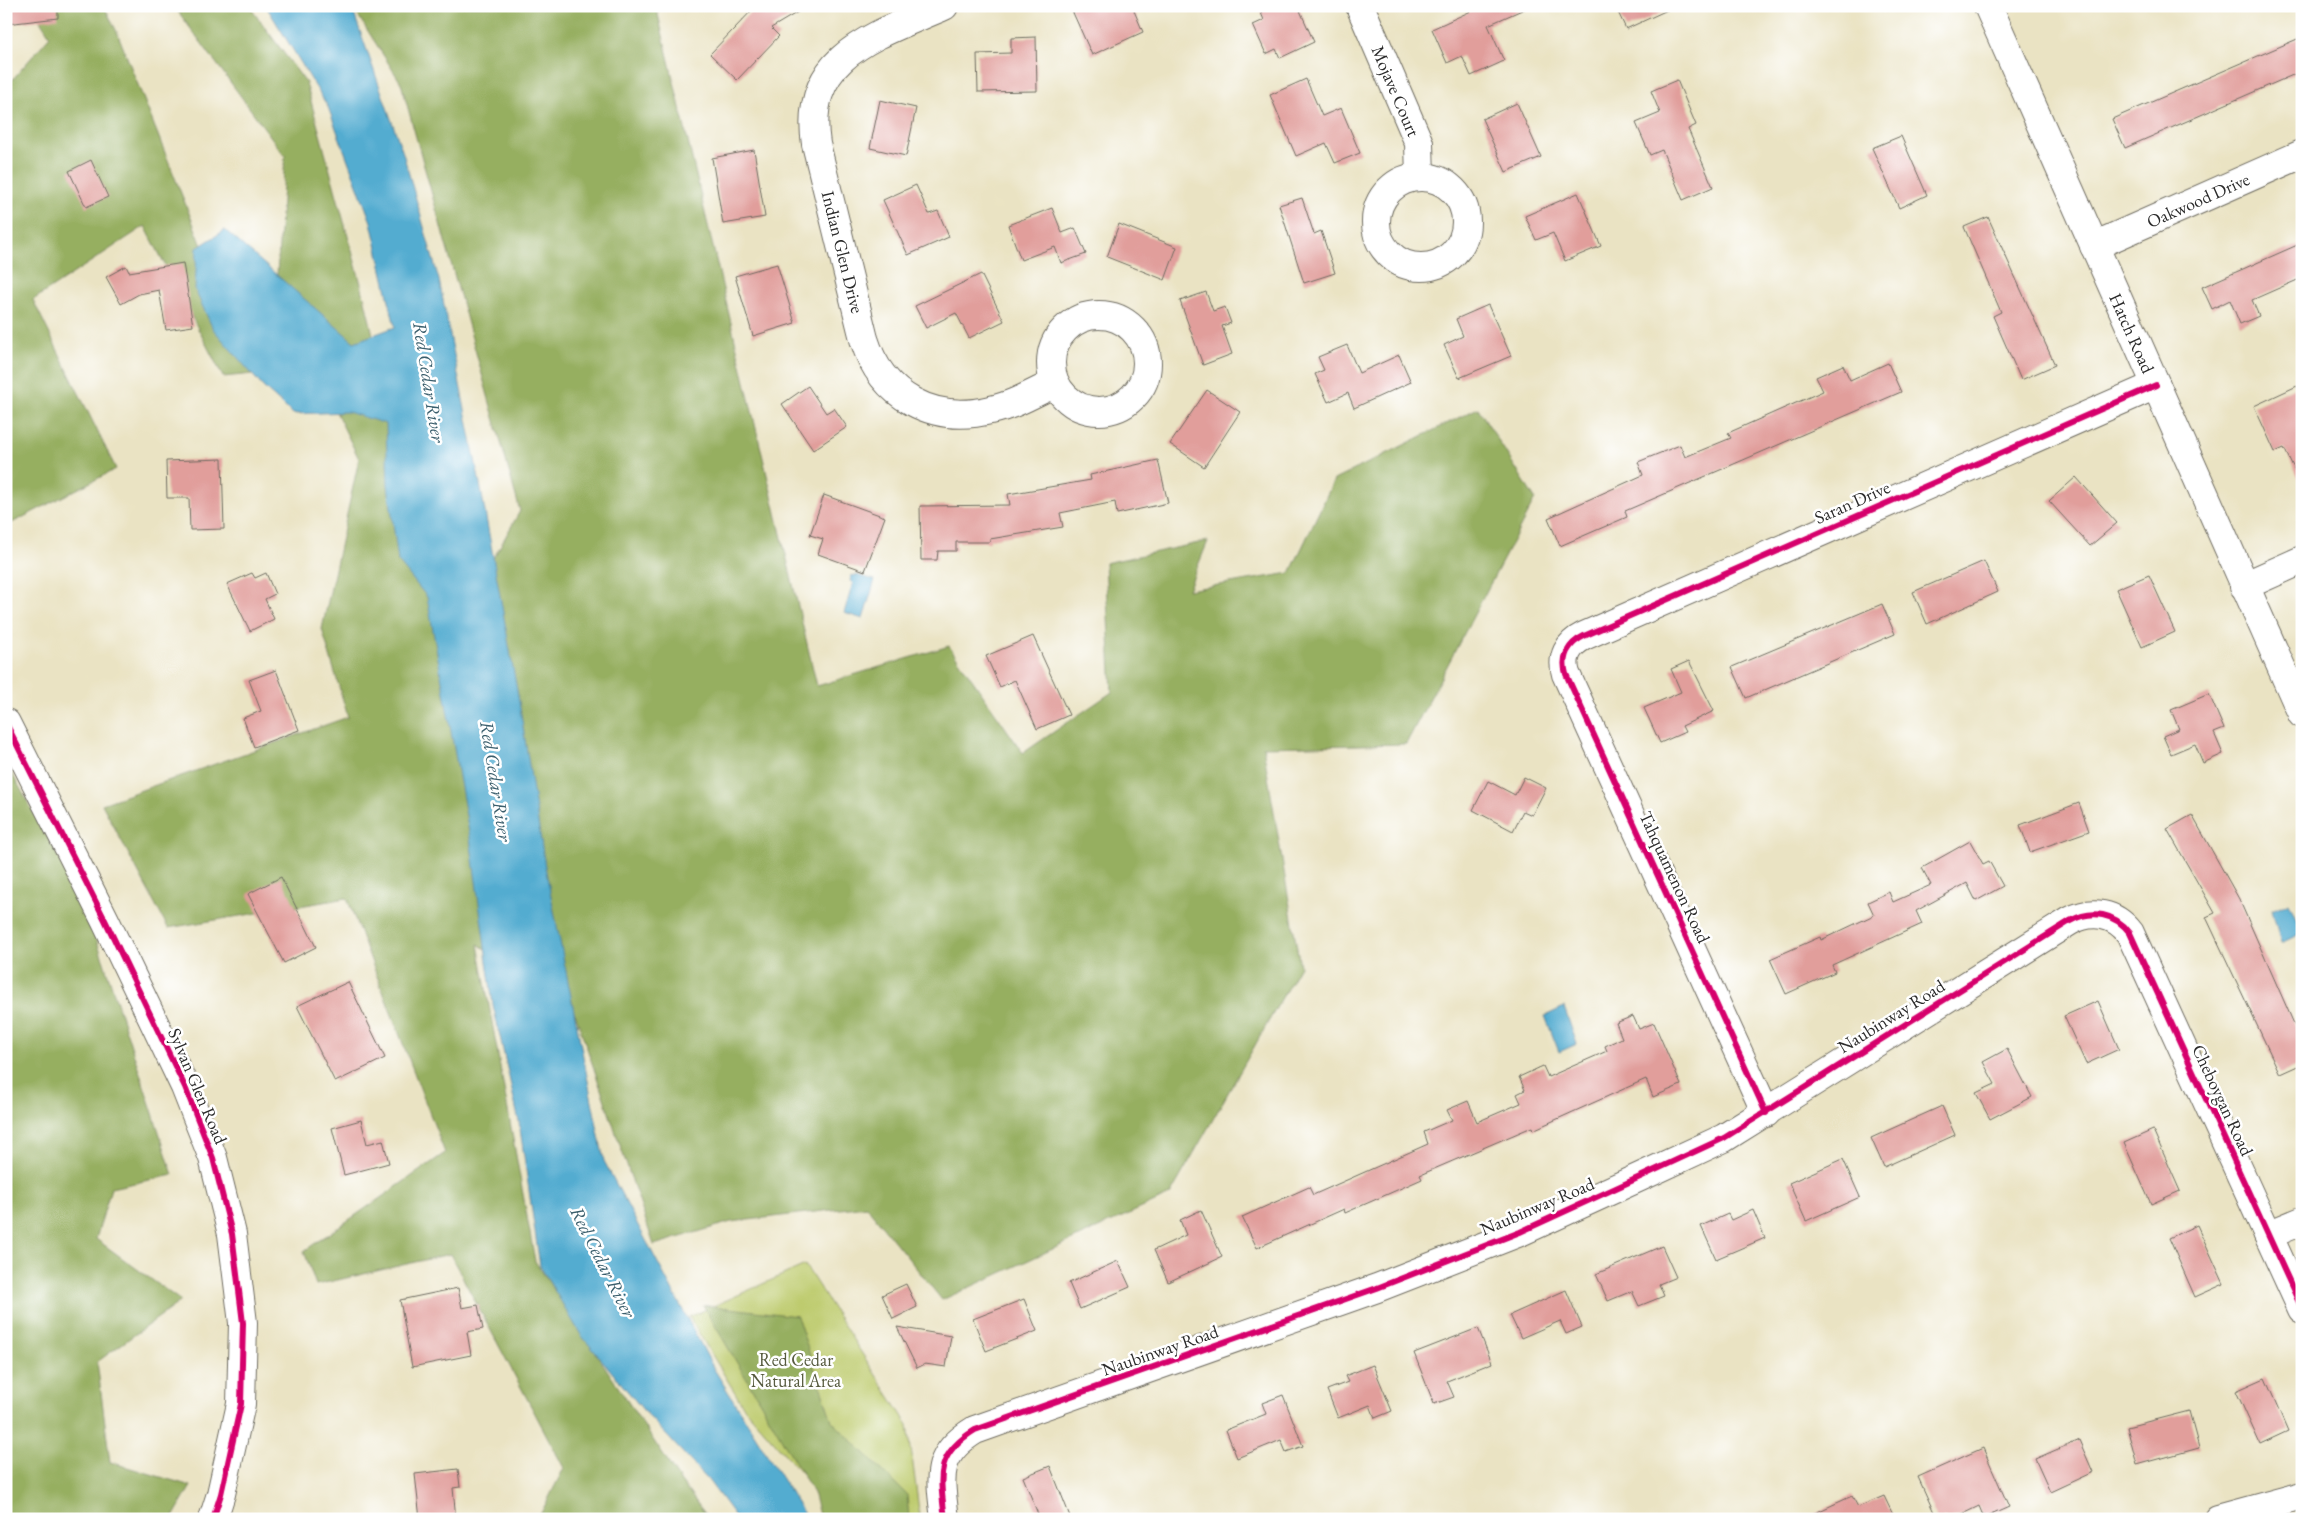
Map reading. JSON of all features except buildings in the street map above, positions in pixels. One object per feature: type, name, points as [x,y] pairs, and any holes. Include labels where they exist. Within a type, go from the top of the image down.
[{"type":"street","name":"Indian Glen Drive","points":[[944,6],[852,48],[829,71],[817,98],[813,127],[816,144],[864,339],[873,363],[888,384],[909,400],[934,410],[964,414],[992,410],[1055,383]]},
{"type":"street","name":"Mojave Court","points":[[1360,6],[1419,143],[1420,177]]},
{"type":"street","name":"Hatch Road","points":[[1988,6],[2302,714]]},
{"type":"street","name":"Oakwood Drive","points":[[2094,246],[2302,154]]},
{"type":"street","name":"Saran Drive","points":[[1566,652],[1572,643],[1584,636],[2156,386]]},
{"type":"street","points":[[2244,586],[2302,560]]},
{"type":"street","name":"Tahquamenon Road","points":[[1566,652],[1564,663],[1566,674],[1766,1113]]},
{"type":"street","name":"Sylvan Glen Road","points":[[6,723],[186,1087],[216,1168],[232,1234],[243,1330],[241,1404],[221,1494],[213,1519]]},
{"type":"street","name":"Naubinway Road","points":[[945,1519],[940,1480],[947,1454],[959,1440],[975,1430],[1250,1334],[1520,1232],[1715,1142],[1766,1113],[2070,921],[2085,915],[2105,915]]},
{"type":"street","name":"Cheboygan Road","points":[[2105,915],[2121,923],[2133,939],[2302,1309]]},
{"type":"street","points":[[2268,1235],[2302,1221]]},
{"type":"street","points":[[2218,1519],[2302,1496]]},
{"type":"green space","points":[[31,6],[104,6],[117,32],[253,374],[223,377],[145,226],[33,300],[116,469],[6,526],[6,87],[50,36]]},
{"type":"green space","points":[[174,6],[249,6],[306,83],[361,284],[446,642],[520,511],[401,83],[352,6],[656,6],[817,686],[949,646],[1023,753],[1112,692],[1105,563],[1208,541],[1188,590],[1290,573],[1334,480],[1478,408],[1535,499],[1406,744],[1263,747],[1300,966],[1170,1195],[942,1300],[866,1206],[731,1222],[654,1245],[575,1013],[478,944],[535,1261],[681,1482],[709,1519],[538,1519],[564,1468],[450,1254],[316,1285],[304,1251],[445,1153],[347,898],[168,928],[102,804],[348,717],[322,629],[359,459],[276,289],[285,156]]},
{"type":"green space","points":[[6,763],[85,904],[173,1175],[111,1188],[96,1239],[181,1301],[97,1362],[110,1462],[191,1486],[172,1519],[6,1519]]},
{"type":"green space","name":"Red Cedar Natural Area","points":[[805,1265],[908,1425],[920,1519],[842,1519],[745,1409],[689,1317]]},
{"type":"green space","points":[[703,1305],[797,1316],[832,1421],[907,1495],[909,1519],[820,1519],[813,1492]]},
{"type":"water","name":"Red Cedar River","points":[[266,6],[352,8],[403,153],[439,280],[480,484],[519,701],[545,866],[604,1161],[714,1369],[807,1519],[737,1519],[708,1480],[644,1411],[581,1335],[540,1266],[519,1122],[493,1005],[470,838],[427,597],[398,561],[388,485],[386,424],[348,412],[293,414],[263,387],[213,329],[195,290],[197,248],[225,230],[354,342],[395,327],[371,222],[328,107]]},
{"type":"water","points":[[856,575],[875,580],[863,619],[844,613],[853,583],[850,581],[851,576]]},
{"type":"water","points":[[2289,902],[2302,933],[2281,943],[2272,910]]},
{"type":"water","points":[[1564,1007],[1577,1044],[1559,1052],[1545,1016]]},
{"type":"cycle path","points":[[1766,1113],[1566,674],[1564,662],[1567,652],[1578,639],[1584,636],[2156,385]]},
{"type":"cycle path","points":[[6,723],[105,920],[185,1087],[213,1158],[232,1234],[243,1323],[241,1404],[221,1494],[213,1519]]},
{"type":"cycle path","points":[[945,1519],[941,1479],[946,1458],[962,1439],[975,1430],[1377,1288],[1520,1232],[1640,1177],[1724,1138],[2070,921],[2087,915],[2095,914],[2110,917],[2124,926],[2130,933],[2302,1309]]}]
